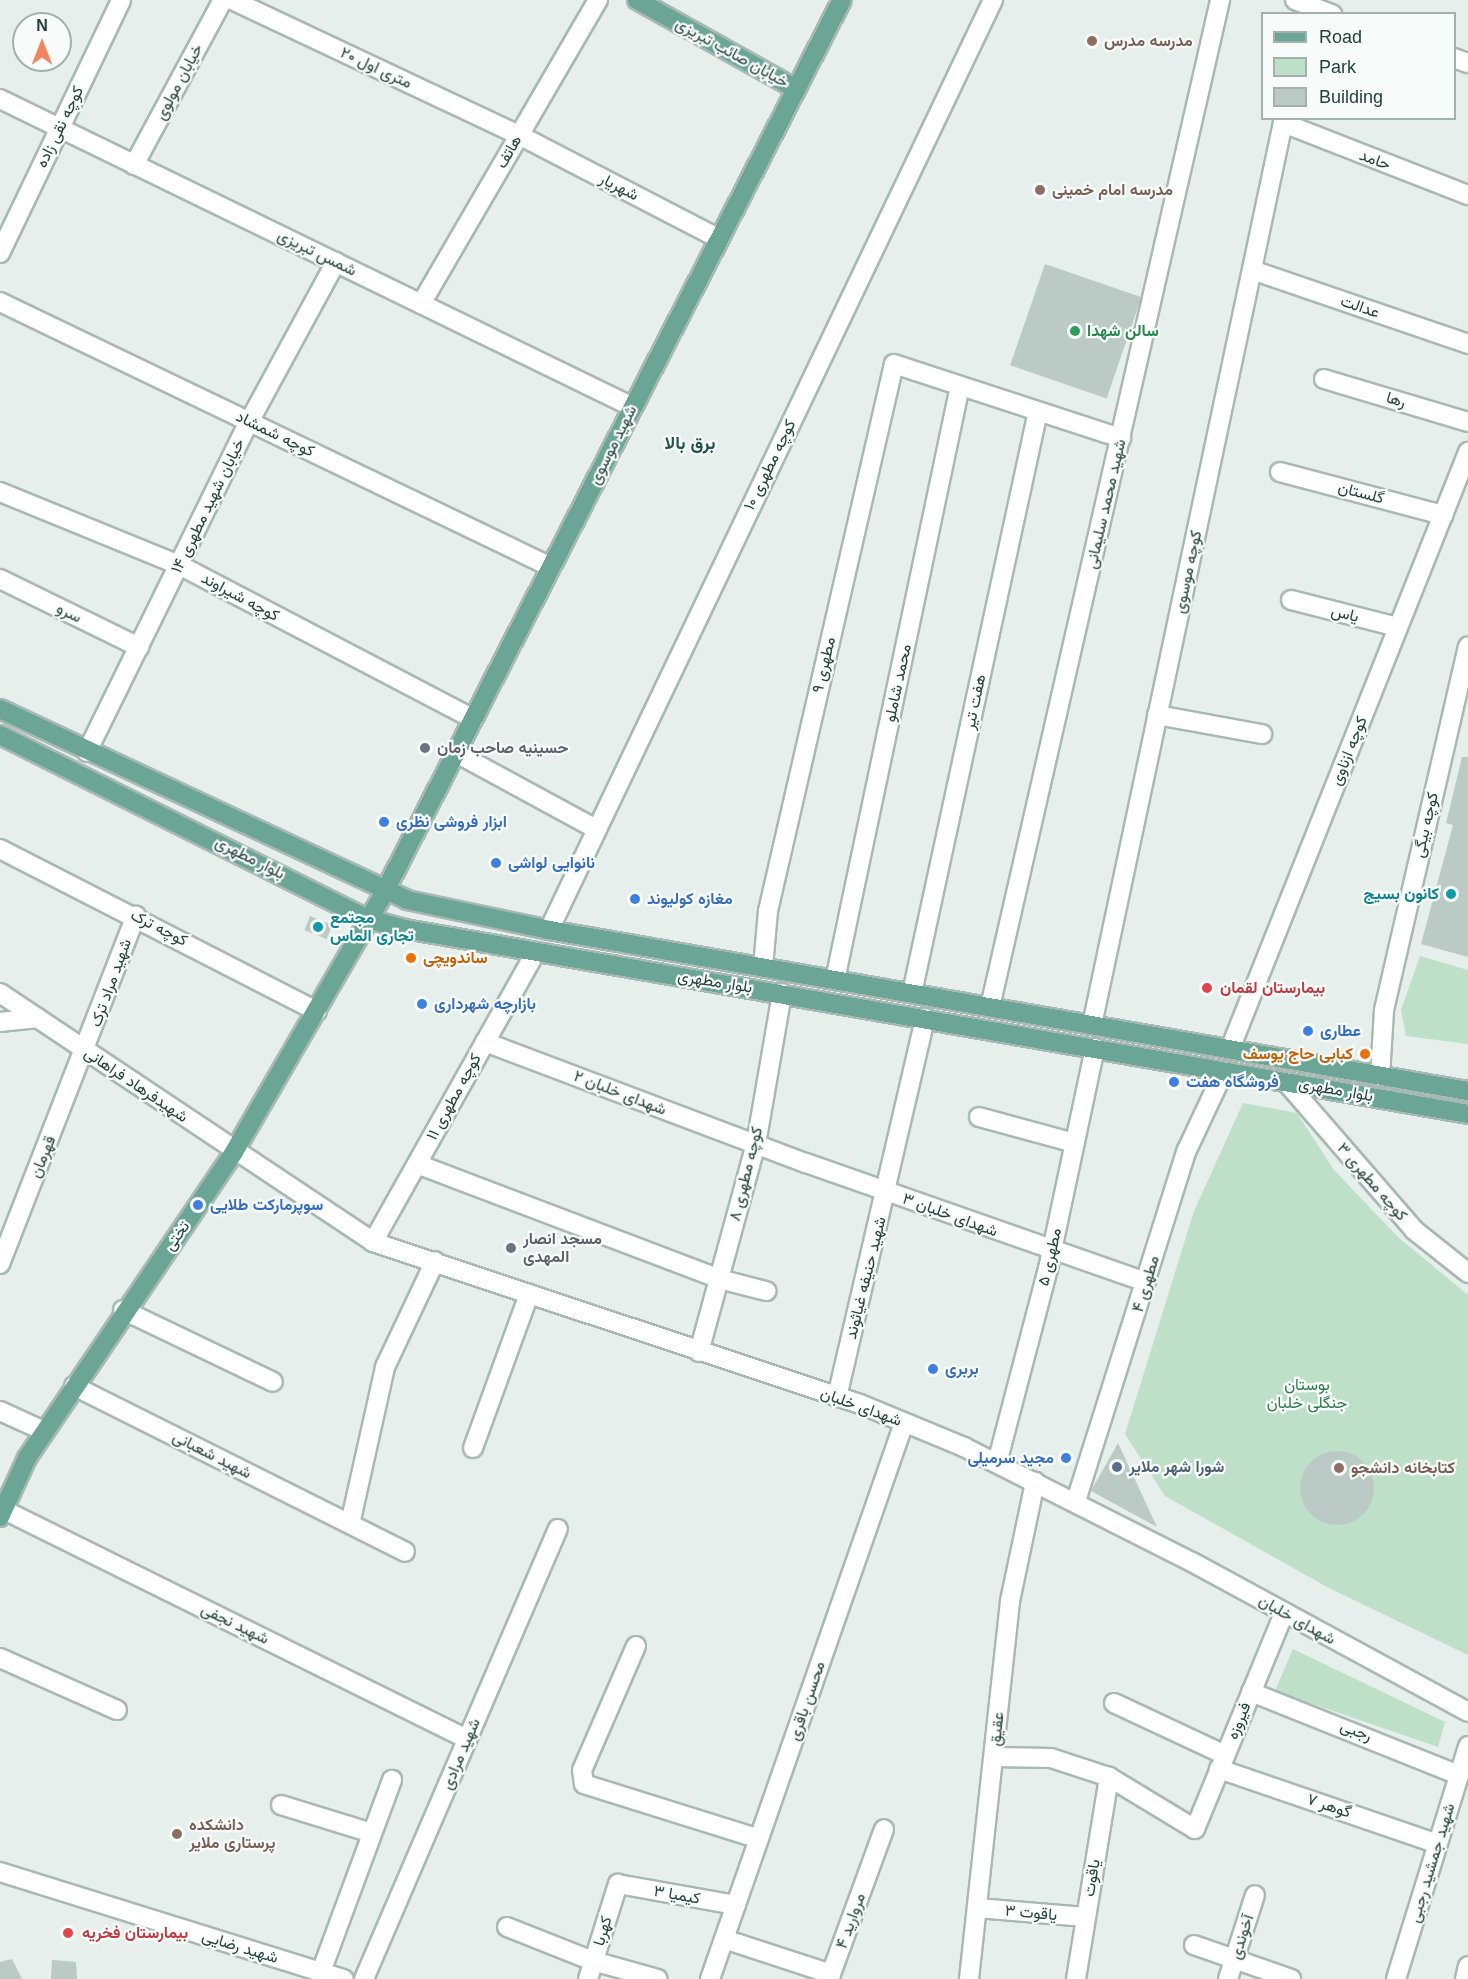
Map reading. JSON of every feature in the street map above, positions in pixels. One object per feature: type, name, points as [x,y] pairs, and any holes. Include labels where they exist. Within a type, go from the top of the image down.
[{"type":"main road","name":"خیابان صائب تبریزی","points":[[637,0],[796,89]]},
{"type":"main road","name":"شهید موسوی","points":[[368,919],[385,891],[842,0]]},
{"type":"main road","name":"بلوار مطهری","points":[[0,709],[385,891],[549,930],[1468,1091]]},
{"type":"main road","name":"بلوار مطهری","points":[[0,735],[368,919],[536,953],[782,993],[1468,1114]]},
{"type":"main road","name":"تختی","points":[[1,1512],[44,1431],[123,1310],[234,1152],[368,919]]},
{"type":"street","name":"کوچه نقی زاده","points":[[0,253],[121,0]]},
{"type":"street","name":"خیابان مولوی","points":[[134,165],[223,0]]},
{"type":"street","name":"۲۰ متری اول","points":[[232,0],[519,135]]},
{"type":"street","name":"هاتف","points":[[421,304],[598,0]]},
{"type":"street","name":"کوچه مطهری ۱۰","points":[[549,930],[993,0]]},
{"type":"street","name":"شهید محمد سلیمانی","points":[[990,1007],[1220,0]]},
{"type":"street","points":[[1304,5],[1326,12]]},
{"type":"street","name":"شمس تبریزی","points":[[0,99],[633,407]]},
{"type":"street","name":"حامد","points":[[1283,121],[1468,195]]},
{"type":"street","name":"کوچه موسوی","points":[[1092,1025],[1283,121]]},
{"type":"street","name":"شهریار","points":[[519,135],[720,239]]},
{"type":"street","name":"خیابان شهید مطهری ۱۴","points":[[87,752],[249,422],[336,262]]},
{"type":"street","name":"عدالت","points":[[1252,270],[1468,344]]},
{"type":"street","name":"کوچه شمشاد","points":[[0,302],[551,567]]},
{"type":"street","name":"مطهری ۹","points":[[763,967],[768,911],[894,364],[960,386]]},
{"type":"street","name":"رها","points":[[1324,379],[1468,422]]},
{"type":"street","points":[[960,386],[1121,438]]},
{"type":"street","name":"محمد شاملو","points":[[835,980],[960,386]]},
{"type":"street","name":"هفت تیر","points":[[912,993],[1038,411]]},
{"type":"street","name":"کوچه ازناوی","points":[[1230,1049],[1468,452]]},
{"type":"street","name":"گلستان","points":[[1280,472],[1443,515]]},
{"type":"street","name":"کوچه شیراوند","points":[[0,492],[179,565],[473,719]]},
{"type":"street","name":"سرو","points":[[0,579],[139,647]]},
{"type":"street","name":"یاس","points":[[1291,600],[1398,627]]},
{"type":"street","name":"کوچه بیگی","points":[[1380,1076],[1384,1010],[1464,683],[1468,647]]},
{"type":"street","points":[[1158,716],[1262,734]]},
{"type":"street","points":[[456,753],[596,829]]},
{"type":"street","name":"کوچه ترک","points":[[0,849],[136,916],[317,1011]]},
{"type":"street","name":"شهید مراد ترک","points":[[85,1051],[136,916]]},
{"type":"street","name":"کوچه مطهری ۱۱","points":[[373,1242],[536,953]]},
{"type":"street","name":"شهیدفرهاد فراهانی","points":[[0,993],[234,1152]]},
{"type":"street","name":"کوچه مطهری ۸","points":[[699,1352],[756,1144],[782,993]]},
{"type":"street","points":[[1,1023],[38,1018]]},
{"type":"street","name":"شهید حنیفه غیاثوند","points":[[837,1397],[887,1192],[925,1018]]},
{"type":"street","name":"شهدای خلبان ۲","points":[[485,1042],[756,1144]]},
{"type":"street","name":"مطهری ۵","points":[[997,1463],[1052,1251],[1095,1048]]},
{"type":"street","name":"قهرمان","points":[[0,1264],[85,1051]]},
{"type":"street","name":"مطهری ۴","points":[[1076,1501],[1187,1150],[1224,1071]]},
{"type":"street","name":"کوچه مطهری ۳","points":[[1286,1082],[1414,1230],[1468,1273]]},
{"type":"street","points":[[979,1117],[1075,1143]]},
{"type":"street","name":"شهدای خلبان ۳","points":[[756,1144],[1052,1251],[1146,1282]]},
{"type":"street","name":"شهدای خلبان","points":[[234,1152],[373,1242],[837,1397],[997,1463],[1076,1501],[1468,1712]]},
{"type":"street","points":[[417,1164],[719,1279],[766,1291]]},
{"type":"street","points":[[350,1524],[385,1367],[435,1261]]},
{"type":"street","points":[[473,1448],[529,1294]]},
{"type":"street","points":[[123,1310],[273,1382]]},
{"type":"street","name":"شهید شعبانی","points":[[74,1386],[405,1552]]},
{"type":"street","points":[[0,1411],[44,1431]]},
{"type":"street","name":"محسن باقری","points":[[710,1979],[904,1423]]},
{"type":"street","name":"عقیق","points":[[969,1979],[1010,1601],[1035,1482]]},
{"type":"street","name":"شهید نجفی","points":[[1,1512],[467,1739]]},
{"type":"street","name":"شهید مرادی","points":[[364,1979],[558,1529]]},
{"type":"street","name":"فیروزه","points":[[1109,1777],[1194,1829],[1284,1613]]},
{"type":"street","points":[[636,1646],[582,1770],[584,1784],[759,1839]]},
{"type":"street","points":[[0,1658],[117,1710]]},
{"type":"street","name":"رجبی","points":[[1251,1692],[1459,1775]]},
{"type":"street","name":"گوهر ۷","points":[[1114,1703],[1222,1762],[1438,1844]]},
{"type":"street","name":"شهید جمشید رجبی","points":[[1396,1979],[1468,1746]]},
{"type":"street","points":[[994,1757],[1051,1758],[1109,1777]]},
{"type":"street","name":"یاقوت","points":[[1076,1979],[1109,1777]]},
{"type":"street","points":[[321,1972],[392,1780]]},
{"type":"street","points":[[281,1805],[372,1833]]},
{"type":"street","name":"مروارید ۴","points":[[724,1939],[838,1977],[884,1829]]},
{"type":"street","name":"شهید رضایی","points":[[0,1872],[344,1979]]},
{"type":"street","name":"کیمیا ۳","points":[[618,1884],[736,1905]]},
{"type":"street","name":"کهربا","points":[[588,1979],[618,1884]]},
{"type":"street","name":"آخوندی","points":[[1228,1979],[1255,1895]]},
{"type":"street","name":"یاقوت ۳","points":[[977,1908],[1086,1917]]},
{"type":"street","points":[[507,1927],[593,1961],[658,1979]]},
{"type":"street","points":[[1194,1945],[1291,1979]]},
{"type":"street","points":[[1465,1979],[1468,1966]]},
{"type":"green space","points":[[1420,956],[1468,970],[1468,1044],[1406,1036],[1401,1010]]},
{"type":"green space","name":"بوستان جنگلی خلبان","points":[[1243,1103],[1297,1113],[1334,1170],[1398,1237],[1468,1295],[1468,1655],[1329,1588],[1165,1496],[1125,1434],[1194,1211]]},
{"type":"green space","points":[[1293,1649],[1445,1722],[1438,1747],[1275,1691]]},
{"type":"building","name":"سالن شهدا","points":[[1045,264],[1141,297],[1107,398],[1010,365]]},
{"type":"building","name":"کانون بسیج","points":[[1462,757],[1468,757],[1468,957],[1421,944],[1453,825],[1446,823]]},
{"type":"building","name":"مجتمع تجاری الماس","points":[[310,916],[332,925],[327,939],[304,930]]},
{"type":"building","name":"شورا شهر ملایر","points":[[1118,1443],[1157,1527],[1091,1491]]},
{"type":"building","points":[[1337,1451],[1358,1457],[1368,1467],[1374,1488],[1368,1509],[1358,1519],[1337,1525],[1316,1519],[1306,1509],[1300,1488],[1306,1467],[1316,1457]]},
{"type":"building","points":[[12,1959],[22,1979],[0,1979],[0,1962]]},
{"type":"building","points":[[52,1960],[76,1962],[77,1979],[51,1979]]},
{"type":"place","name":"مدرسه مدرس","points":[[1092,41]]},
{"type":"place","name":"مدرسه امام خمینی","points":[[1040,190]]},
{"type":"place","name":"سالن شهدا","points":[[1075,331]]},
{"type":"place","name":"حسینیه صاحب زمان","points":[[425,748]]},
{"type":"place","name":"ابزار فروشی نظری","points":[[384,822]]},
{"type":"place","name":"نانوایی لواشی","points":[[496,863]]},
{"type":"place","name":"کانون بسیج","points":[[1451,894]]},
{"type":"place","name":"مغازه کولیوند","points":[[635,899]]},
{"type":"place","name":"مجتمع تجاری الماس","points":[[318,927]]},
{"type":"place","name":"ساندویچی","points":[[411,958]]},
{"type":"place","name":"بیمارستان لقمان","points":[[1207,988]]},
{"type":"place","name":"بازارچه شهرداری","points":[[422,1004]]},
{"type":"place","name":"عطاری","points":[[1308,1031]]},
{"type":"place","name":"کبابی حاج یوسف","points":[[1365,1054]]},
{"type":"place","name":"فروشگاه هفت","points":[[1174,1082]]},
{"type":"place","name":"سوپرمارکت طلایی","points":[[198,1205]]},
{"type":"place","name":"مسجد انصار المهدی","points":[[511,1248]]},
{"type":"place","name":"بربری","points":[[933,1369]]},
{"type":"place","name":"مجید سرمیلی","points":[[1066,1458]]},
{"type":"place","name":"شورا شهر ملایر","points":[[1117,1467]]},
{"type":"place","name":"کتابخانه دانشجو","points":[[1339,1468]]},
{"type":"place","name":"دانشکده پرستاری ملایر","points":[[177,1834]]},
{"type":"place","name":"بیمارستان فخریه","points":[[68,1933]]},
{"type":"district","name":"برق بالا","points":[[690,443]]}]
